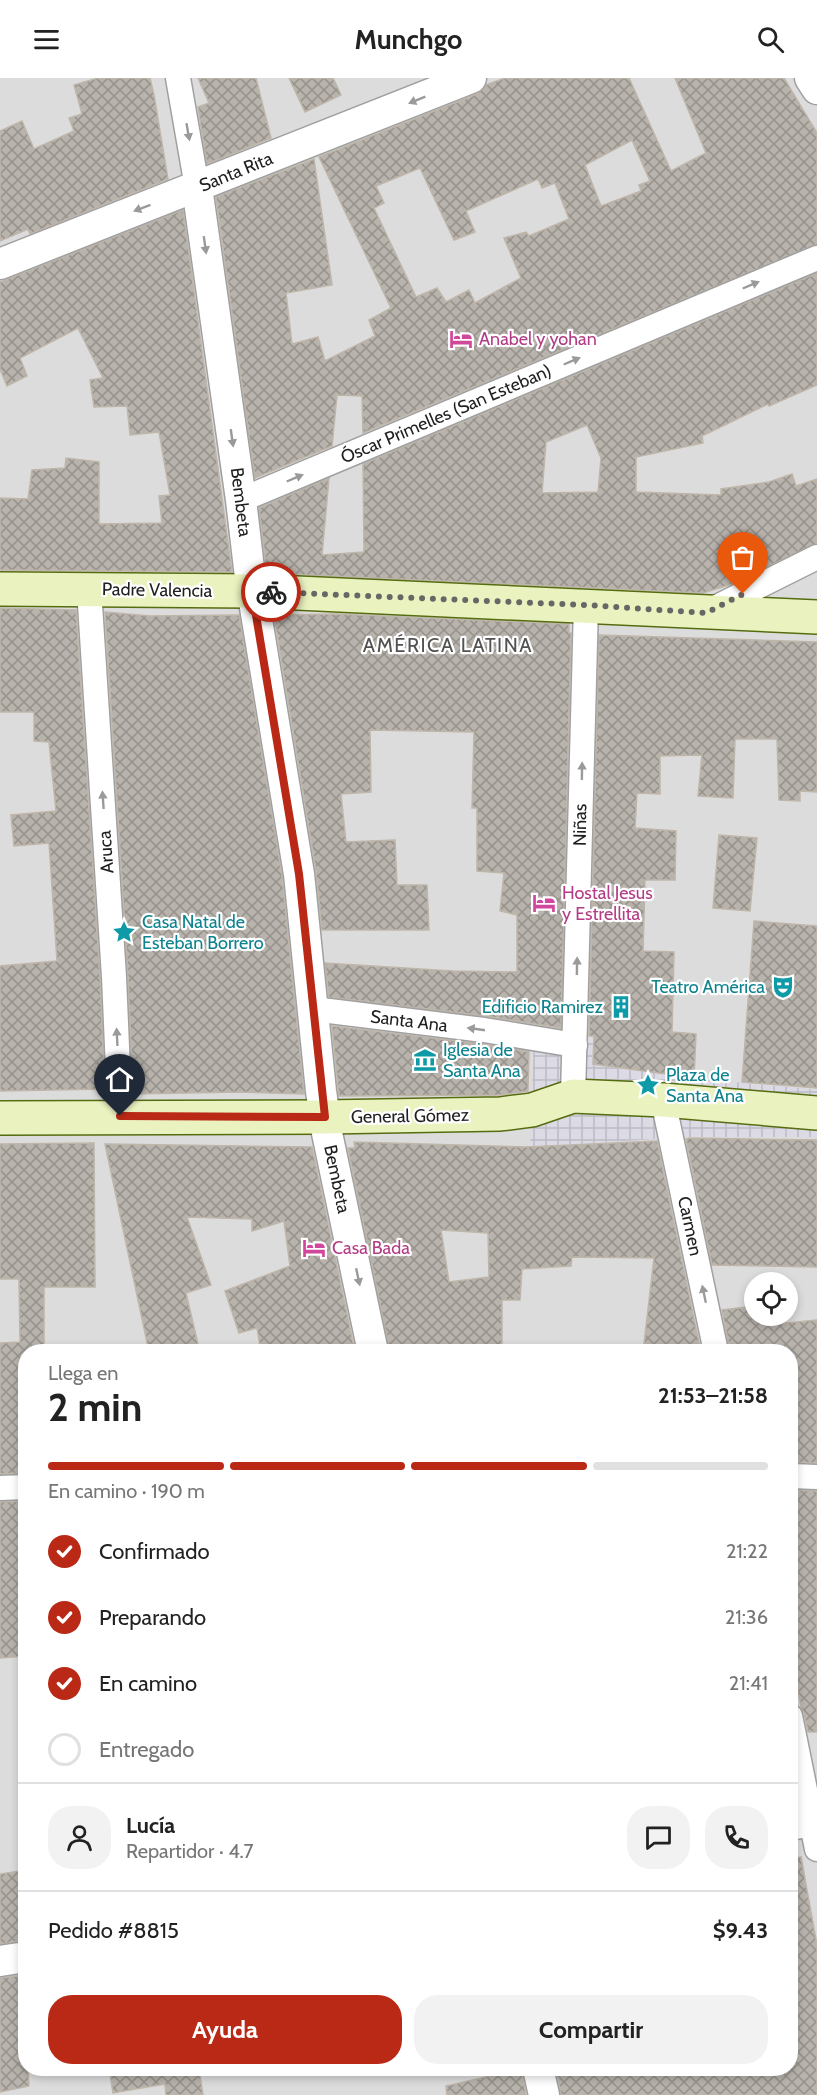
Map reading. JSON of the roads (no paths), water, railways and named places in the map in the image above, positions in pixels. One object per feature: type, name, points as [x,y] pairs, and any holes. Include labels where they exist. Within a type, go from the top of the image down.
[{"type":"main road","name":"Padre Valencia","points":[[0,589],[252,591],[817,617]]},
{"type":"main road","name":"General Gómez","points":[[0,1118],[500,1114],[532,1110],[573,1096],[663,1100],[817,1113]]},
{"type":"street","name":"Bembeta","points":[[178,78],[197,187],[252,591],[299,874],[325,1117],[371,1344]]},
{"type":"street","name":"Santa Rita","points":[[0,264],[471,78]]},
{"type":"street","points":[[810,78],[817,89]]},
{"type":"street","name":"Óscar Primelles (San Esteban)","points":[[241,500],[817,258]]},
{"type":"street","points":[[706,613],[817,556]]},
{"type":"street","name":"Aruca","points":[[89,589],[114,977],[120,1116]]},
{"type":"street","name":"Niñas","points":[[575,1046],[586,605]]},
{"type":"street","name":"Santa Ana","points":[[313,1009],[484,1030],[575,1046]]},
{"type":"street","points":[[573,1096],[575,1046]]},
{"type":"street","name":"Carmen","points":[[663,1100],[714,1344]]},
{"type":"street","points":[[798,1476],[817,1477]]},
{"type":"street","points":[[0,1488],[18,1487]]},
{"type":"street","points":[[798,1769],[806,1822],[817,1850]]},
{"type":"street","points":[[0,1961],[18,1958]]},
{"type":"street","points":[[540,2076],[544,2095]]},
{"type":"place","name":"Anabel y yohan","points":[[461,339]]},
{"type":"place","name":"Hostal Jesus y Estrellita","points":[[544,903]]},
{"type":"place","name":"Casa Natal de Esteban Borrero","points":[[124,932]]},
{"type":"place","name":"Teatro América","points":[[783,987]]},
{"type":"place","name":"Edificio Ramirez","points":[[621,1007]]},
{"type":"place","name":"Iglesia de Santa Ana","points":[[425,1060]]},
{"type":"place","name":"Plaza de Santa Ana","points":[[648,1085]]},
{"type":"place","name":"Casa Bada","points":[[314,1248]]},
{"type":"district","name":"AMÉRICA LATINA","points":[[448,645]]}]
